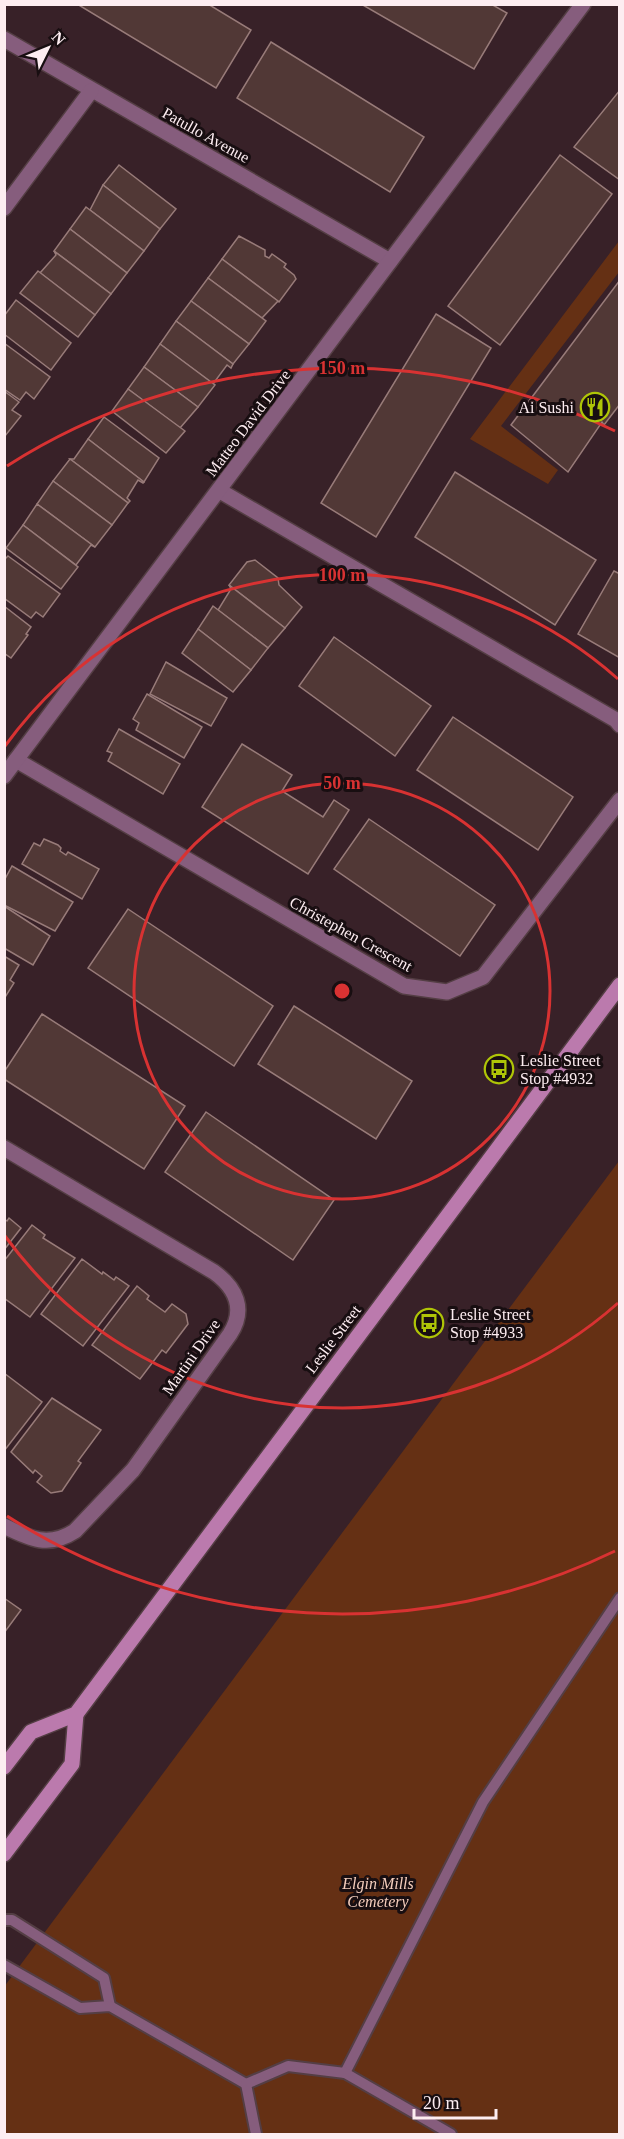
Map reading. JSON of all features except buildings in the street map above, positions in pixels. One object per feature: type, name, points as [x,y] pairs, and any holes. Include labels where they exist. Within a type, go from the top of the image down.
[{"type":"main road","name":"Leslie Street","points":[[76,1714],[620,985]]},
{"type":"main road","points":[[4,1767],[31,1732],[76,1714],[72,1764],[4,1854]]},
{"type":"street","name":"Matteo David Drive","points":[[4,776],[220,491],[583,4]]},
{"type":"street","name":"Patullo Avenue","points":[[4,39],[390,261]]},
{"type":"street","points":[[4,208],[91,91]]},
{"type":"street","points":[[220,491],[616,720],[620,725]]},
{"type":"street","name":"Christephen Crescent","points":[[16,760],[404,986],[447,992],[483,976],[620,800]]},
{"type":"street","name":"Martini Drive","points":[[4,1148],[214,1272],[233,1291],[239,1307],[239,1317],[230,1334],[133,1470],[75,1531],[65,1538],[43,1542],[4,1526]]},
{"type":"lane","points":[[345,2073],[483,1802],[620,1598]]},
{"type":"lane","points":[[4,1920],[12,1920],[104,1978],[110,2006]]},
{"type":"lane","points":[[4,1965],[80,2008],[110,2006],[246,2084],[256,2134]]},
{"type":"lane","points":[[246,2084],[288,2066],[345,2073],[451,2134]]},
{"type":"green space","points":[[619,241],[619,272],[501,426],[558,470],[548,484],[470,439]]},
{"type":"green space","name":"Elgin Mills Cemetery","points":[[619,1161],[619,2134],[5,2134],[4,1987]]},
{"type":"place","name":"Ai Sushi","points":[[595,407]]},
{"type":"place","name":"Leslie Street Stop #4932","points":[[499,1069]]},
{"type":"place","name":"Leslie Street Stop #4933","points":[[429,1323]]}]
